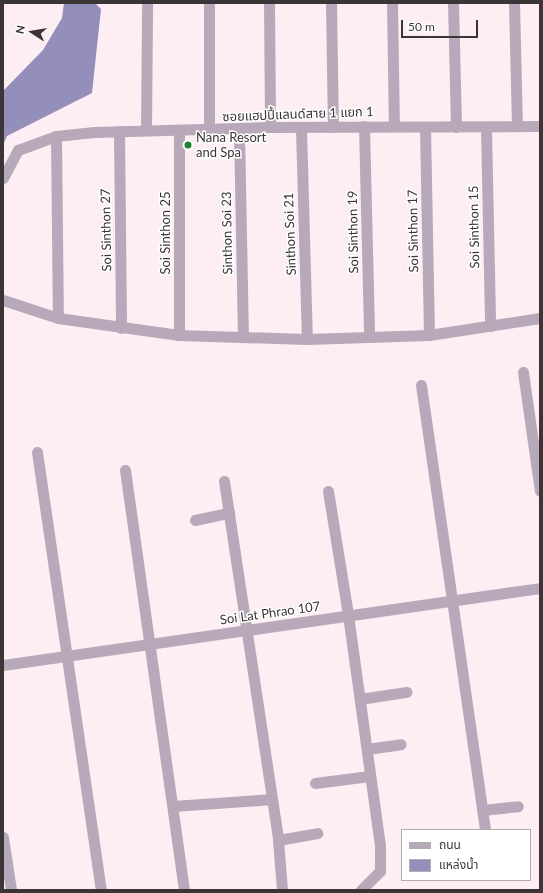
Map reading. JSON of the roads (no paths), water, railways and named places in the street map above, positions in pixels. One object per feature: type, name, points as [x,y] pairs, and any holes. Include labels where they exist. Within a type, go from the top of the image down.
[{"type":"street","points":[[146,130],[147,3]]},
{"type":"street","points":[[331,3],[333,127]]},
{"type":"street","points":[[392,3],[394,126]]},
{"type":"street","points":[[453,3],[456,127]]},
{"type":"street","points":[[514,3],[517,126]]},
{"type":"street","points":[[269,4],[270,127]]},
{"type":"street","points":[[209,6],[209,131]]},
{"type":"street","name":"Soi Sinthon 19","points":[[364,126],[369,337]]},
{"type":"street","name":"ซอยแฮปปี้แลนด์สาย 1 แยก 1","points":[[3,178],[18,150],[56,136],[119,131],[209,131],[270,127],[301,128],[394,126],[425,128],[486,128],[540,126]]},
{"type":"street","name":"Sinthon Soi 21","points":[[301,128],[307,339]]},
{"type":"street","name":"Soi Sinthon 17","points":[[425,128],[429,335]]},
{"type":"street","name":"Soi Sinthon 15","points":[[486,128],[490,326]]},
{"type":"street","name":"Sinthon Soi 23","points":[[239,130],[243,336]]},
{"type":"street","name":"Soi Sinthon 27","points":[[119,131],[121,328]]},
{"type":"street","name":"Soi Sinthon 25","points":[[179,131],[179,335]]},
{"type":"street","points":[[56,136],[58,318]]},
{"type":"street","points":[[3,300],[58,318],[179,335],[307,339],[429,335],[540,318]]},
{"type":"street","points":[[523,372],[540,491]]},
{"type":"street","points":[[421,385],[453,601],[484,829]]},
{"type":"street","points":[[37,452],[65,656],[101,890]]},
{"type":"street","points":[[125,470],[184,890]]},
{"type":"street","points":[[224,481],[248,630],[278,840],[282,890]]},
{"type":"street","points":[[328,491],[360,699],[380,864],[378,875],[361,890]]},
{"type":"street","points":[[195,520],[229,513]]},
{"type":"street","name":"Soi Lat Phrao 107","points":[[3,665],[540,588]]},
{"type":"street","points":[[360,699],[406,692]]},
{"type":"street","points":[[366,748],[401,744]]},
{"type":"street","points":[[315,783],[370,776]]},
{"type":"street","points":[[172,806],[272,799]]},
{"type":"street","points":[[482,810],[518,806]]},
{"type":"street","points":[[278,840],[317,834]]},
{"type":"street","points":[[3,837],[11,890]]},
{"type":"water","points":[[64,3],[95,3],[101,9],[92,93],[7,136],[3,145],[3,91],[43,50],[62,18]]},
{"type":"place","name":"Nana Resort and Spa","points":[[188,145]]}]
